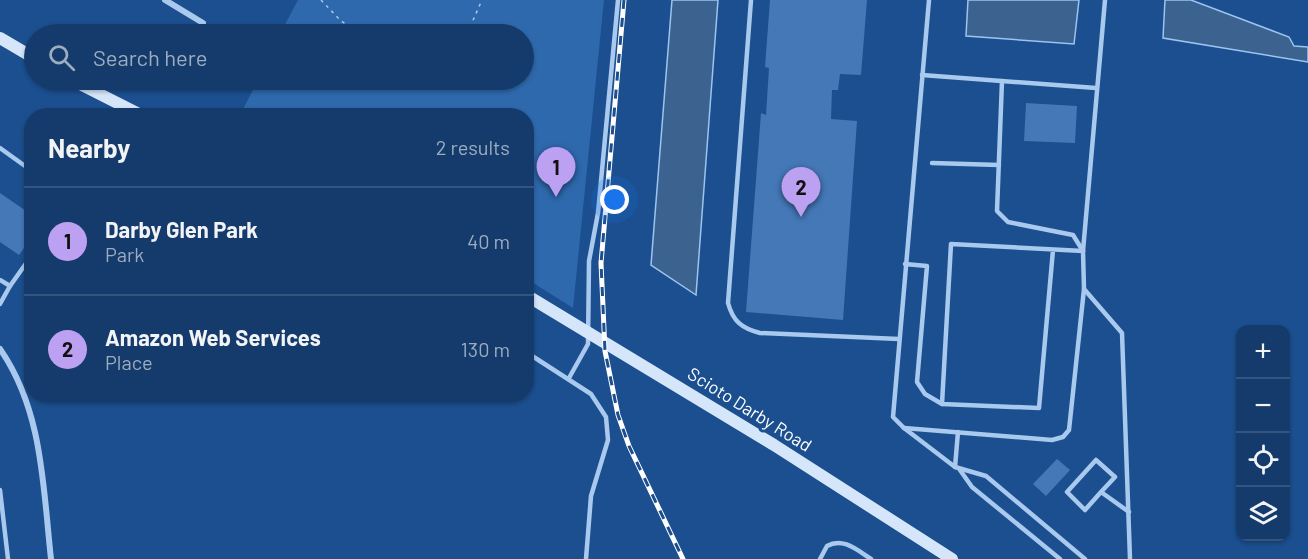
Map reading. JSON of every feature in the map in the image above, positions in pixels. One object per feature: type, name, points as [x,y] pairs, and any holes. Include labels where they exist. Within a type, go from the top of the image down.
[{"type":"main road","points":[[0,38],[24,52]]},
{"type":"main road","points":[[91,90],[126,108]]},
{"type":"main road","name":"Scioto Darby Road","points":[[534,300],[774,445],[952,559]]},
{"type":"street","points":[[165,0],[203,23]]},
{"type":"street","points":[[0,350],[24,392]]},
{"type":"street","points":[[27,402],[33,418],[51,559]]},
{"type":"lane","points":[[569,378],[588,344],[590,261],[598,213],[618,0]]},
{"type":"lane","points":[[751,0],[728,303],[732,318],[745,329],[760,333],[899,339]]},
{"type":"lane","points":[[929,0],[893,417],[955,467],[986,476],[1084,559]]},
{"type":"lane","points":[[904,428],[1052,440],[1063,437],[1069,430],[1084,289],[1083,251],[1105,0]]},
{"type":"lane","points":[[922,75],[1096,88]]},
{"type":"lane","points":[[1002,81],[997,211],[1001,218],[1008,222],[1074,235],[1083,251]]},
{"type":"lane","points":[[0,148],[24,165]]},
{"type":"lane","points":[[932,163],[999,165]]},
{"type":"lane","points":[[942,404],[951,244],[1083,251]]},
{"type":"lane","points":[[905,264],[927,266],[917,382],[925,394],[942,404],[1039,408],[1053,250]]},
{"type":"lane","points":[[0,304],[24,266]]},
{"type":"lane","points":[[0,280],[10,286]]},
{"type":"lane","points":[[1084,289],[1122,333],[1130,559]]},
{"type":"lane","points":[[534,357],[569,378],[598,402],[608,429],[606,450],[591,496],[586,559]]},
{"type":"lane","points":[[955,467],[958,432]]},
{"type":"lane","points":[[1096,460],[1115,477],[1101,492],[1085,510],[1066,492],[1096,460]]},
{"type":"lane","points":[[960,470],[972,487],[1059,559]]},
{"type":"lane","points":[[0,490],[8,559]]},
{"type":"lane","points":[[1101,492],[1129,512]]},
{"type":"lane","points":[[820,559],[827,546],[837,542],[846,544],[871,559]]},
{"type":"path","points":[[321,0],[346,24]]},
{"type":"path","points":[[471,24],[482,0]]},
{"type":"shaded area","points":[[298,0],[604,0],[573,308],[534,283],[534,108],[244,108],[253,90],[534,90],[534,24],[285,24]]},
{"type":"shaded area","points":[[672,0],[718,0],[696,295],[651,265]]},
{"type":"shaded area","points":[[968,0],[1079,0],[1074,44],[966,36]]},
{"type":"shaded area","points":[[1165,0],[1191,0],[1289,37],[1294,46],[1308,47],[1308,62],[1163,38]]},
{"type":"building","points":[[770,0],[867,0],[861,75],[840,74],[838,90],[832,90],[831,119],[857,121],[843,320],[746,312],[761,113],[766,115],[769,68],[765,67]]},
{"type":"building","points":[[1026,103],[1077,106],[1075,143],[1024,141]]},
{"type":"building","points":[[0,193],[24,210],[24,248],[19,255],[0,242]]},
{"type":"building","points":[[1057,459],[1070,470],[1046,496],[1033,484]]},
{"type":"railway","points":[[624,0],[601,263],[605,351],[618,415],[629,446],[683,559]]},
{"type":"place","name":"Darby Glen Park","points":[[556,197]]},
{"type":"place","name":"Amazon Web Services","points":[[801,217]]}]
